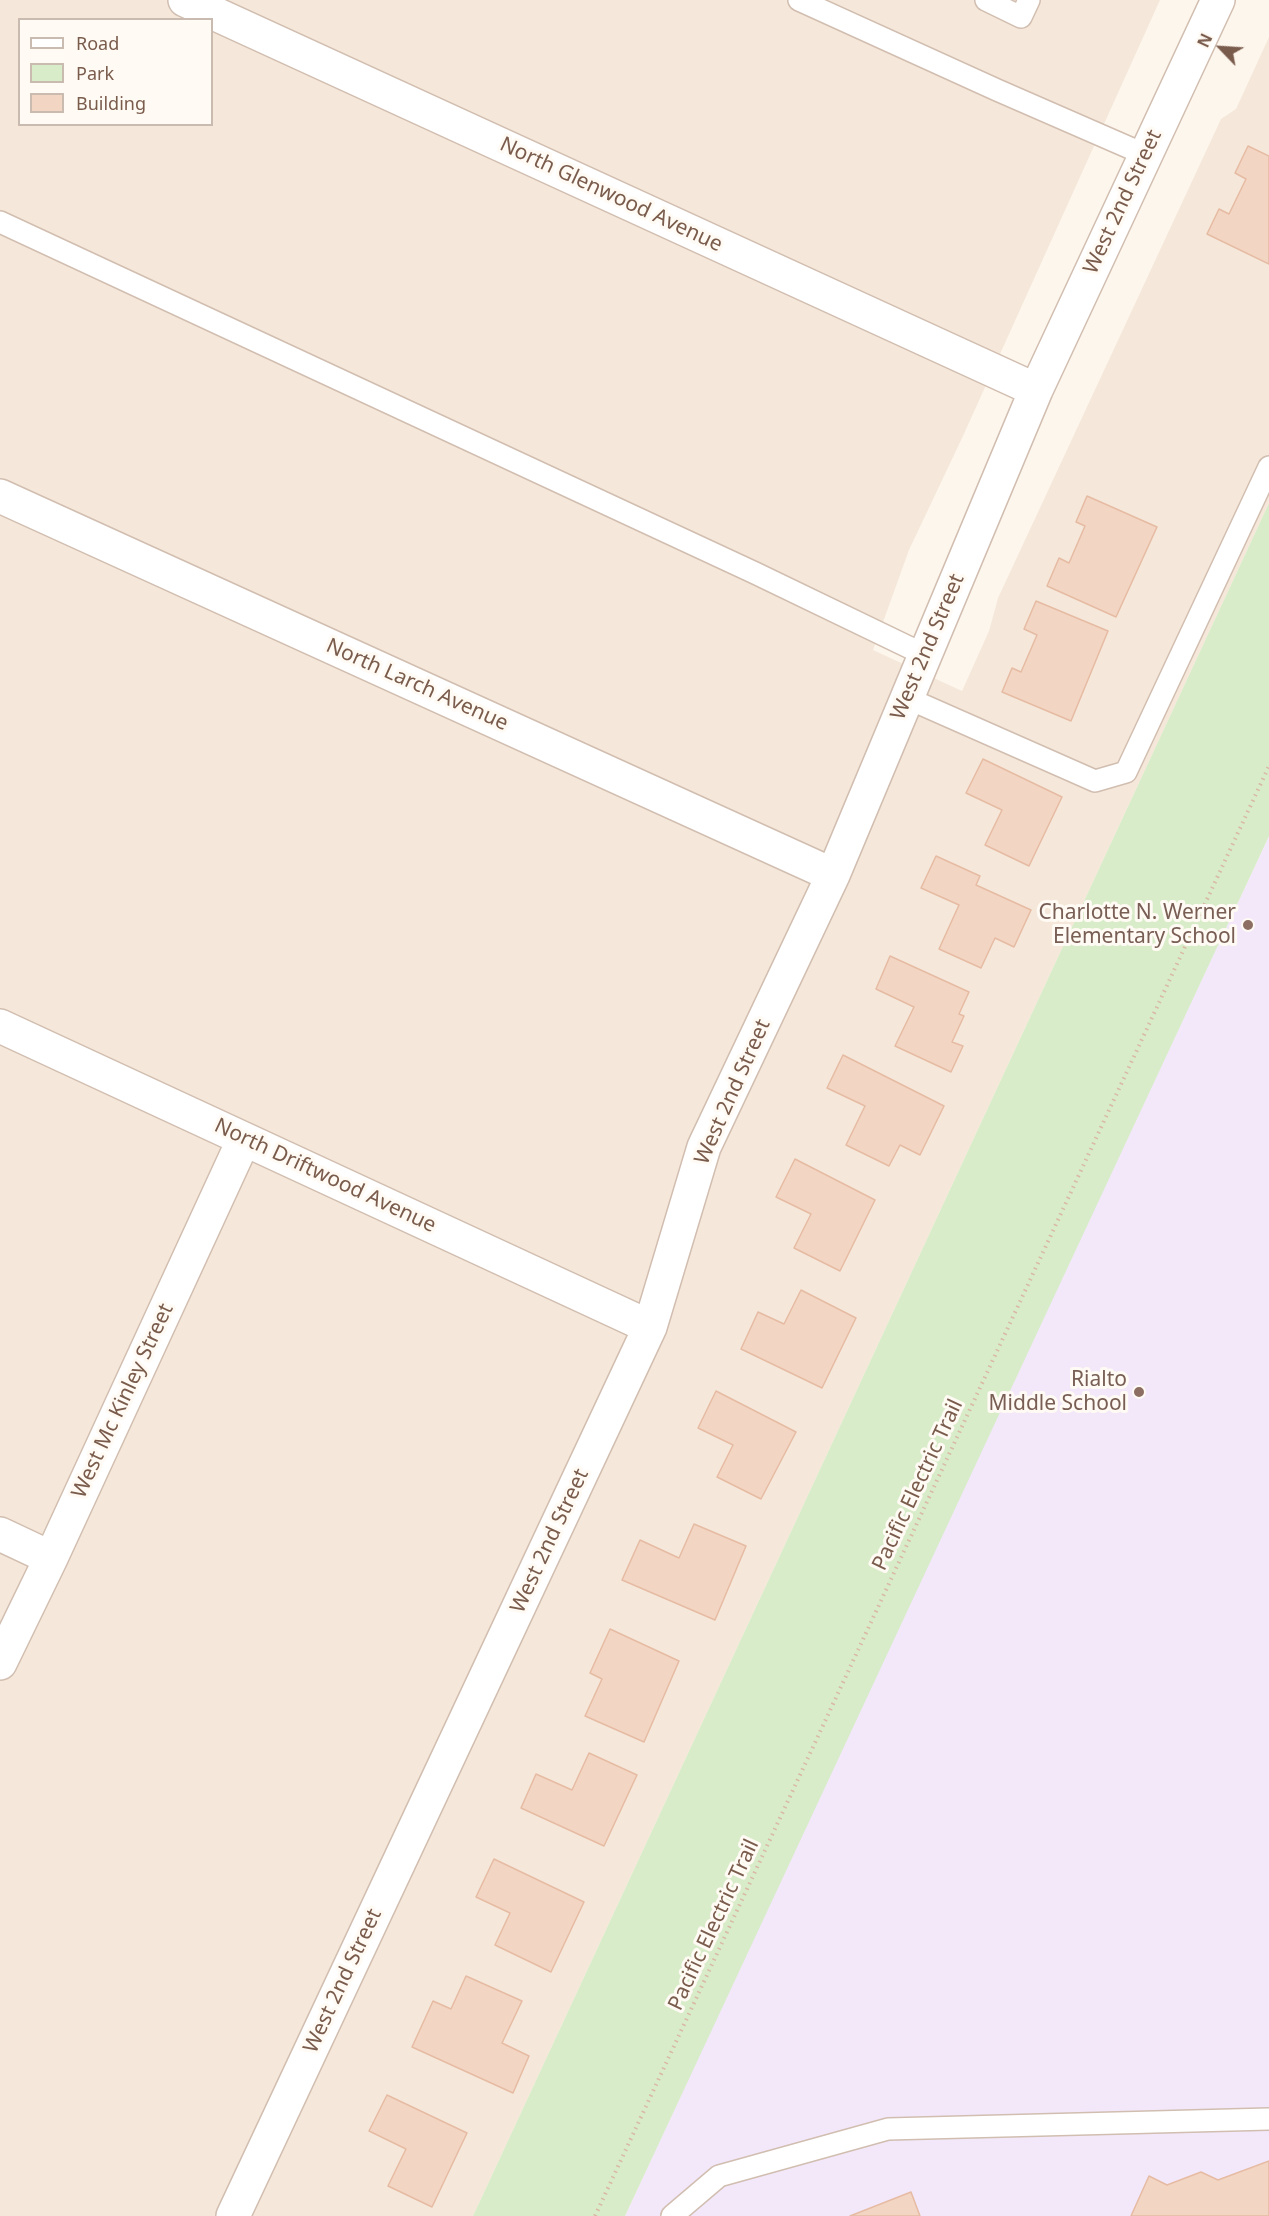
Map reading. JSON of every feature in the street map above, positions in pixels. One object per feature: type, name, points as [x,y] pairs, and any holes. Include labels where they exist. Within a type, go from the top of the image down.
[{"type":"street","name":"North Glenwood Avenue","points":[[185,0],[1036,390]]},
{"type":"street","name":"West 2nd Street","points":[[233,2216],[650,1327],[704,1148],[833,875],[1036,390],[1218,0]]},
{"type":"street","name":"North Larch Avenue","points":[[0,496],[833,875]]},
{"type":"street","name":"North Driftwood Avenue","points":[[0,1026],[650,1327]]},
{"type":"street","name":"West Mc Kinley Street","points":[[0,1663],[51,1558],[244,1138]]},
{"type":"street","points":[[0,1534],[51,1558]]},
{"type":"lane","points":[[799,0],[1146,155]]},
{"type":"lane","points":[[986,0],[1021,17],[1029,0]]},
{"type":"lane","points":[[0,222],[744,568],[925,655]]},
{"type":"lane","points":[[907,698],[1095,781],[1126,772],[1269,467]]},
{"type":"lane","points":[[672,2216],[719,2176],[888,2129],[1269,2119]]},
{"type":"path","name":"Pacific Electric Trail","points":[[595,2216],[1269,766]]},
{"type":"shaded area","points":[[0,0],[1160,0],[909,550],[873,650],[962,691],[989,631],[998,598],[1221,119],[1236,109],[1269,37],[1269,503],[473,2216],[0,2216]]},
{"type":"shaded area","name":"Rialto Middle School","points":[[1269,836],[1269,2216],[625,2216],[849,1732]]},
{"type":"green space","points":[[1269,503],[1269,836],[625,2216],[473,2216]]},
{"type":"building","points":[[1248,146],[1269,156],[1269,264],[1207,234],[1219,209],[1229,214],[1246,179],[1235,173]]},
{"type":"building","points":[[1087,496],[1157,527],[1116,617],[1047,586],[1059,558],[1069,563],[1085,526],[1076,522]]},
{"type":"building","points":[[1036,601],[1108,631],[1071,721],[1002,692],[1012,668],[1021,672],[1037,635],[1024,629]]},
{"type":"building","points":[[983,759],[1062,797],[1029,866],[985,845],[1002,810],[966,793]]},
{"type":"building","points":[[936,856],[980,876],[976,885],[1031,910],[1014,947],[995,938],[981,968],[939,949],[959,905],[921,888]]},
{"type":"building","points":[[890,956],[969,992],[959,1014],[964,1016],[952,1042],[963,1046],[951,1072],[895,1046],[914,1007],[876,989]]},
{"type":"building","points":[[843,1055],[944,1106],[920,1155],[900,1145],[889,1166],[846,1145],[865,1106],[827,1088]]},
{"type":"building","points":[[795,1159],[875,1200],[840,1271],[794,1248],[811,1214],[776,1197]]},
{"type":"building","points":[[801,1290],[856,1318],[822,1388],[741,1349],[758,1312],[784,1324]]},
{"type":"building","points":[[716,1391],[796,1432],[761,1499],[717,1477],[733,1445],[698,1428]]},
{"type":"building","points":[[694,1524],[746,1546],[715,1620],[622,1580],[640,1540],[679,1558]]},
{"type":"building","points":[[610,1629],[679,1661],[644,1742],[585,1716],[602,1679],[590,1673]]},
{"type":"building","points":[[589,1753],[637,1775],[604,1846],[521,1808],[536,1774],[572,1790]]},
{"type":"building","points":[[494,1859],[584,1902],[551,1972],[495,1945],[510,1913],[476,1897]]},
{"type":"building","points":[[466,1976],[522,2001],[502,2043],[529,2056],[513,2093],[412,2047],[433,2001],[451,2009]]},
{"type":"building","points":[[387,2095],[467,2133],[432,2207],[388,2186],[406,2149],[369,2131]]},
{"type":"building","points":[[1269,2161],[1269,2216],[1131,2216],[1149,2176],[1167,2185],[1201,2172],[1218,2180]]},
{"type":"building","points":[[911,2192],[920,2216],[850,2216]]},
{"type":"place","name":"Charlotte N. Werner Elementary School","points":[[1248,925]]},
{"type":"place","name":"Rialto Middle School","points":[[1139,1392]]}]
